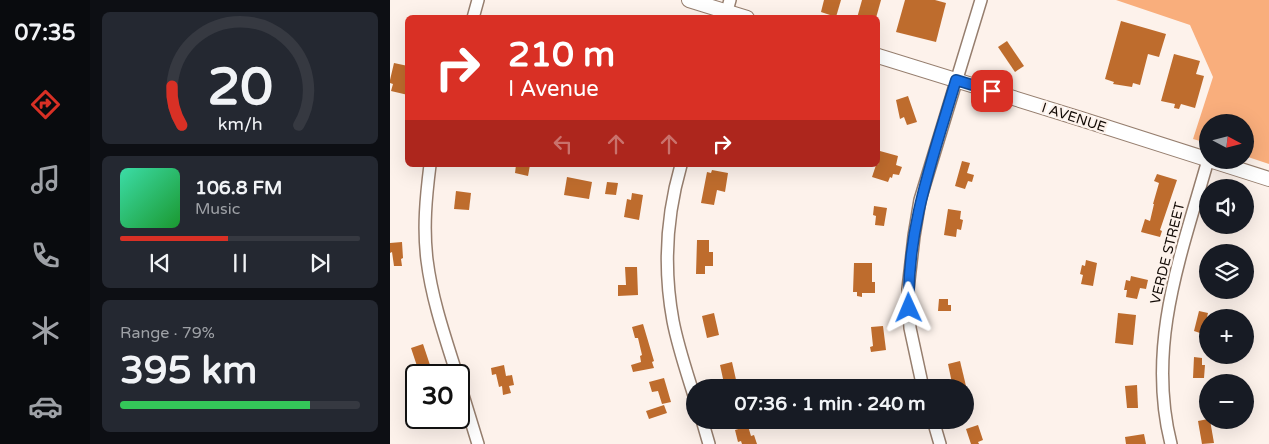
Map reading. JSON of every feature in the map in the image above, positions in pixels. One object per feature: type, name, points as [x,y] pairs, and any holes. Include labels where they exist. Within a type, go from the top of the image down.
[{"type":"main road","points":[[689,0],[740,15]]},
{"type":"main road","name":"I AVENUE","points":[[880,57],[1199,157]]},
{"type":"main road","name":"I AVENUE","points":[[1235,169],[1269,180]]},
{"type":"street","points":[[474,15],[478,0]]},
{"type":"street","points":[[921,379],[910,328],[910,271],[920,200],[981,0]]},
{"type":"street","points":[[430,167],[426,210],[427,260],[436,308],[454,364]]},
{"type":"street","points":[[680,167],[672,197],[667,235],[667,274],[673,321],[689,379]]},
{"type":"street","name":"VERDE STREET","points":[[1171,444],[1166,426],[1162,387],[1162,346],[1171,290],[1205,169]]},
{"type":"street","points":[[470,418],[478,444]]},
{"type":"street","points":[[705,429],[709,444]]},
{"type":"street","points":[[936,429],[940,444]]},
{"type":"shaded area","points":[[1116,0],[1269,0],[1269,164],[1254,159],[1254,114],[1201,114],[1213,77],[1190,25]]},
{"type":"shaded area","points":[[1199,120],[1199,141],[1193,139]]},
{"type":"building","points":[[824,0],[841,0],[837,15],[821,12]]},
{"type":"building","points":[[862,0],[881,0],[877,15],[858,15]]},
{"type":"building","points":[[905,0],[935,0],[946,3],[936,42],[896,32]]},
{"type":"building","points":[[1121,21],[1166,34],[1159,57],[1148,54],[1140,85],[1133,83],[1132,87],[1113,84],[1114,82],[1105,79]]},
{"type":"building","points":[[1007,41],[1024,66],[1015,72],[998,47]]},
{"type":"building","points":[[1174,54],[1200,61],[1196,74],[1204,76],[1195,108],[1181,104],[1179,109],[1174,108],[1175,104],[1161,101]]},
{"type":"building","points":[[394,63],[405,65],[405,94],[391,91],[393,84],[390,83]]},
{"type":"building","points":[[908,96],[917,122],[907,125],[904,117],[900,119],[896,100]]},
{"type":"building","points":[[880,151],[898,156],[896,165],[902,167],[899,175],[893,174],[888,182],[872,177],[875,167],[880,167]]},
{"type":"building","points":[[962,161],[970,163],[967,173],[974,175],[972,182],[968,181],[965,189],[955,186]]},
{"type":"building","points":[[516,167],[530,167],[528,176],[515,173]]},
{"type":"building","points":[[712,170],[728,173],[725,192],[717,190],[714,205],[701,203],[707,172],[711,173]]},
{"type":"building","points":[[1157,174],[1177,180],[1160,230],[1162,231],[1160,237],[1141,232],[1145,219],[1150,221],[1159,183],[1154,181]]},
{"type":"building","points":[[567,177],[592,182],[589,199],[564,195]]},
{"type":"building","points":[[607,182],[618,183],[616,195],[605,194]]},
{"type":"building","points":[[456,191],[471,193],[469,210],[454,209]]},
{"type":"building","points":[[632,193],[643,195],[639,220],[624,217],[627,199],[631,200]]},
{"type":"building","points":[[874,206],[887,208],[884,226],[875,225]]},
{"type":"building","points":[[948,209],[961,211],[960,219],[963,220],[961,230],[957,229],[956,237],[944,235]]},
{"type":"building","points":[[697,240],[709,240],[709,252],[713,252],[713,266],[705,266],[705,274],[696,274]]},
{"type":"building","points":[[402,242],[402,266],[394,266],[392,252],[390,253],[390,243]]},
{"type":"building","points":[[1086,260],[1097,263],[1093,286],[1081,284],[1083,275],[1080,274],[1082,265],[1085,266]]},
{"type":"building","points":[[854,263],[872,263],[872,282],[875,282],[875,293],[862,293],[862,297],[857,296],[857,292],[853,292]]},
{"type":"building","points":[[625,267],[637,267],[638,295],[618,296],[618,285],[626,285]]},
{"type":"building","points":[[1131,276],[1148,280],[1146,289],[1140,288],[1137,299],[1126,297],[1127,290],[1124,290],[1126,280],[1130,281]]},
{"type":"building","points":[[939,299],[948,299],[951,311],[938,311]]},
{"type":"building","points":[[1199,311],[1199,333],[1194,331]]},
{"type":"building","points":[[714,313],[719,335],[707,338],[702,316]]},
{"type":"building","points":[[1118,313],[1136,315],[1133,345],[1115,343]]},
{"type":"building","points":[[643,324],[654,361],[652,362],[654,368],[633,372],[631,365],[641,362],[640,356],[642,355],[638,338],[635,338],[632,327]]},
{"type":"building","points":[[883,326],[886,350],[871,352],[870,347],[873,346],[871,327]]},
{"type":"building","points":[[423,344],[430,364],[416,364],[411,348]]},
{"type":"building","points":[[1194,357],[1199,358],[1199,364],[1205,365],[1204,374],[1199,374],[1199,378],[1193,378]]},
{"type":"building","points":[[960,361],[964,379],[951,379],[948,364]]},
{"type":"building","points":[[732,362],[736,379],[723,379],[720,365]]},
{"type":"building","points":[[504,365],[506,376],[512,375],[514,385],[509,386],[511,393],[503,395],[502,386],[499,387],[496,374],[492,375],[491,368]]},
{"type":"building","points":[[664,378],[671,402],[662,404],[658,391],[652,392],[649,382]]},
{"type":"building","points":[[1137,385],[1138,408],[1127,408],[1125,386]]},
{"type":"building","points":[[664,405],[667,413],[649,419],[646,411]]},
{"type":"building","points":[[978,425],[983,440],[978,442],[979,444],[971,444],[966,429],[974,429],[974,426]]},
{"type":"building","points":[[749,429],[751,436],[754,435],[757,444],[742,444],[741,441],[738,442],[735,430]]},
{"type":"building","points":[[1199,429],[1212,429],[1214,443],[1202,444]]},
{"type":"building","points":[[1144,434],[1146,444],[1126,444],[1125,437]]},
{"type":"route","points":[[909,308],[908,289],[920,200],[956,80],[992,91]]}]
